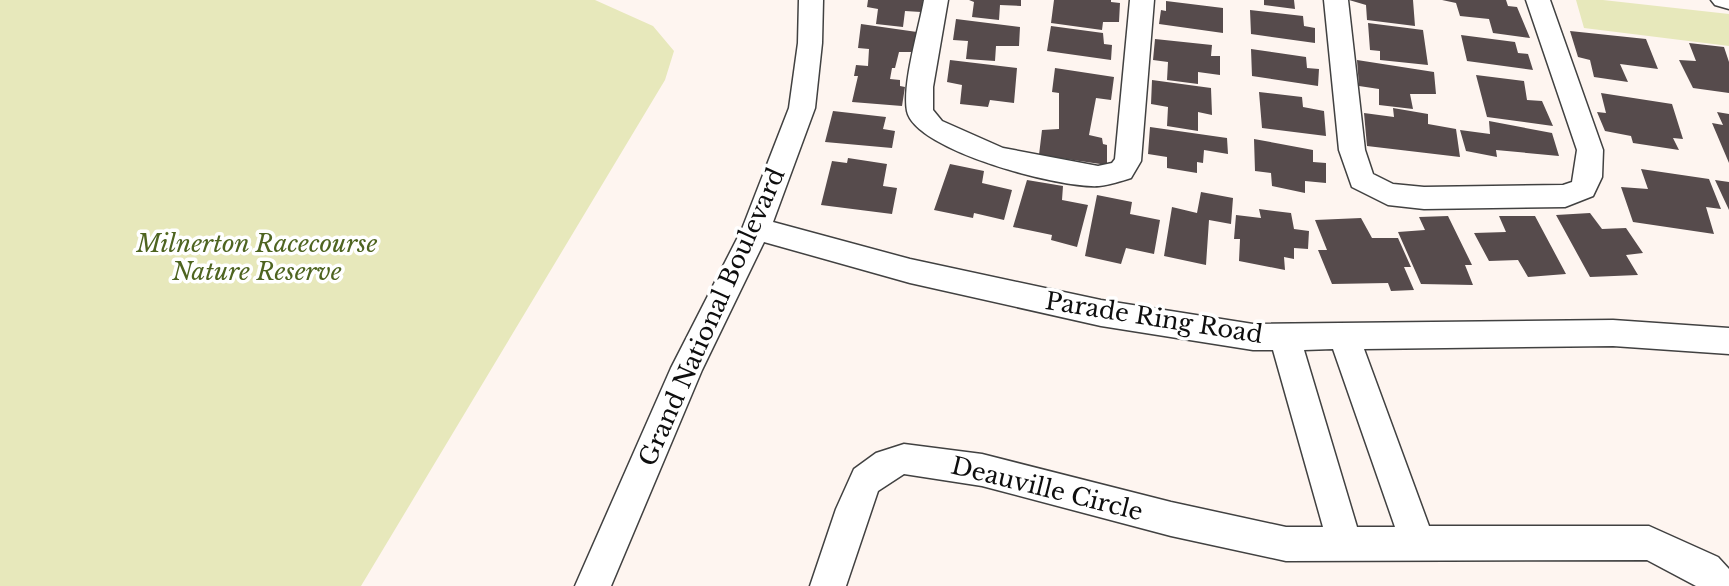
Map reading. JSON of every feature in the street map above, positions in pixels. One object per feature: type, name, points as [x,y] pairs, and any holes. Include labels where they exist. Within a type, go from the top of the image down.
[{"type":"street","name":"Grand National Boulevard","points":[[593,586],[687,368],[756,229],[802,108],[810,43],[811,0]]},
{"type":"street","points":[[936,0],[920,87],[920,112],[933,128],[997,157],[1098,176],[1121,171],[1128,161],[1142,0]]},
{"type":"street","points":[[1336,0],[1352,150],[1362,180],[1388,194],[1424,198],[1565,196],[1583,189],[1588,177],[1590,150],[1538,0]]},
{"type":"street","points":[[1723,0],[1729,1]]},
{"type":"street","name":"Parade Ring Road","points":[[756,229],[911,271],[1101,313],[1253,337],[1613,333],[1729,341]]},
{"type":"street","points":[[1344,337],[1418,543]]},
{"type":"street","points":[[1285,338],[1345,544]]},
{"type":"street","name":"Deauville Circle","points":[[828,586],[853,509],[866,480],[888,464],[904,459],[982,470],[1171,519],[1286,544],[1648,543],[1705,570],[1720,586]]},
{"type":"green space","name":"Milnerton Racecourse Nature Reserve","points":[[0,0],[595,0],[653,26],[674,51],[665,80],[361,586],[0,586]]},
{"type":"green space","points":[[1576,0],[1603,0],[1729,14],[1729,46],[1584,28]]},
{"type":"building","points":[[868,0],[923,0],[921,12],[905,11],[903,27],[876,24],[878,9],[867,7]]},
{"type":"building","points":[[969,0],[1021,0],[1021,6],[1000,5],[999,20],[972,17],[974,2]]},
{"type":"building","points":[[1054,0],[1111,0],[1120,3],[1119,22],[1103,22],[1102,30],[1051,23]]},
{"type":"building","points":[[1264,0],[1294,0],[1295,9],[1264,5]]},
{"type":"building","points":[[1349,0],[1413,0],[1415,26],[1367,20],[1366,5]]},
{"type":"building","points":[[1442,0],[1506,0],[1508,6],[1517,7],[1530,38],[1493,33],[1489,19],[1460,16],[1456,3]]},
{"type":"building","points":[[1166,1],[1223,8],[1223,33],[1159,24],[1161,10],[1166,11]]},
{"type":"building","points":[[1250,10],[1303,16],[1304,26],[1315,28],[1315,43],[1251,34]]},
{"type":"building","points":[[956,19],[1020,27],[1019,46],[996,46],[995,61],[966,59],[968,41],[953,40]]},
{"type":"building","points":[[1368,23],[1423,30],[1428,65],[1380,60],[1380,51],[1370,50]]},
{"type":"building","points":[[861,24],[917,32],[914,52],[899,52],[895,68],[892,68],[890,79],[900,80],[900,86],[905,87],[902,106],[852,102],[858,76],[854,76],[856,65],[868,66],[869,49],[858,48]]},
{"type":"building","points":[[1051,26],[1103,33],[1104,44],[1112,45],[1111,60],[1047,51]]},
{"type":"building","points":[[1570,31],[1646,39],[1658,69],[1620,64],[1628,82],[1594,77],[1590,60],[1578,57]]},
{"type":"building","points":[[1461,35],[1515,42],[1518,53],[1528,54],[1533,70],[1467,61]]},
{"type":"building","points":[[1155,39],[1212,45],[1211,56],[1220,56],[1220,75],[1198,72],[1198,84],[1167,80],[1168,62],[1153,60]]},
{"type":"building","points":[[1689,43],[1724,47],[1729,62],[1729,93],[1693,88],[1679,60],[1696,61]]},
{"type":"building","points":[[1251,49],[1306,57],[1307,68],[1319,69],[1318,86],[1252,76]]},
{"type":"building","points":[[950,60],[1017,68],[1014,103],[990,100],[988,107],[960,104],[962,85],[947,82]]},
{"type":"building","points":[[1357,60],[1434,72],[1436,94],[1410,94],[1413,109],[1379,105],[1379,89],[1359,86]]},
{"type":"building","points":[[1055,68],[1114,77],[1111,100],[1096,98],[1089,135],[1102,138],[1103,144],[1107,145],[1107,165],[1039,155],[1042,130],[1059,129],[1059,93],[1052,92]]},
{"type":"building","points":[[1476,75],[1524,81],[1527,100],[1542,101],[1553,126],[1487,117]]},
{"type":"building","points":[[1152,80],[1211,88],[1212,115],[1198,112],[1198,131],[1167,126],[1168,107],[1151,104]]},
{"type":"building","points":[[1259,92],[1302,97],[1303,107],[1324,111],[1326,136],[1262,128]]},
{"type":"building","points":[[1601,93],[1672,104],[1683,139],[1673,138],[1679,150],[1633,143],[1631,136],[1605,131],[1597,112],[1606,113]]},
{"type":"building","points":[[1393,108],[1428,114],[1428,124],[1456,129],[1460,157],[1367,146],[1364,113],[1394,117]]},
{"type":"building","points":[[833,111],[886,117],[883,129],[895,131],[892,148],[825,142]]},
{"type":"building","points":[[1717,112],[1729,114],[1729,163],[1712,123],[1723,125]]},
{"type":"building","points":[[1489,121],[1552,133],[1559,156],[1496,150],[1497,157],[1466,151],[1460,130],[1490,134]]},
{"type":"building","points":[[1150,127],[1227,138],[1228,154],[1204,150],[1203,163],[1197,162],[1197,173],[1167,168],[1167,157],[1148,154]]},
{"type":"building","points":[[1254,139],[1313,150],[1313,162],[1326,163],[1326,183],[1305,181],[1305,193],[1272,186],[1271,173],[1255,171]]},
{"type":"building","points":[[848,158],[887,164],[883,186],[897,188],[892,214],[821,205],[832,161],[847,163]]},
{"type":"building","points":[[950,164],[984,171],[982,183],[1012,190],[1004,220],[974,213],[973,218],[934,210]]},
{"type":"building","points":[[1641,169],[1709,179],[1721,209],[1706,207],[1714,234],[1633,222],[1621,187],[1648,189]]},
{"type":"building","points":[[1027,180],[1063,186],[1062,200],[1088,205],[1077,247],[1051,240],[1052,235],[1013,227]]},
{"type":"building","points":[[1715,180],[1729,182],[1729,210]]},
{"type":"building","points":[[1201,192],[1233,198],[1231,224],[1209,220],[1206,265],[1164,256],[1172,207],[1197,213]]},
{"type":"building","points":[[1097,195],[1132,202],[1130,214],[1160,220],[1154,254],[1126,248],[1121,264],[1085,256]]},
{"type":"building","points":[[1259,209],[1291,213],[1294,229],[1309,231],[1308,249],[1294,248],[1294,259],[1284,257],[1285,270],[1239,261],[1240,239],[1234,239],[1236,215],[1261,218]]},
{"type":"building","points":[[1590,213],[1602,229],[1626,228],[1643,253],[1626,255],[1638,275],[1590,277],[1556,215]]},
{"type":"building","points":[[1448,216],[1472,265],[1465,265],[1473,285],[1421,284],[1398,232],[1425,230],[1419,217]]},
{"type":"building","points":[[1499,216],[1535,216],[1566,274],[1528,277],[1518,260],[1489,261],[1474,233],[1506,232]]},
{"type":"building","points":[[1361,218],[1372,238],[1398,238],[1411,267],[1404,267],[1414,290],[1391,291],[1388,283],[1332,284],[1318,250],[1327,250],[1315,220]]}]
